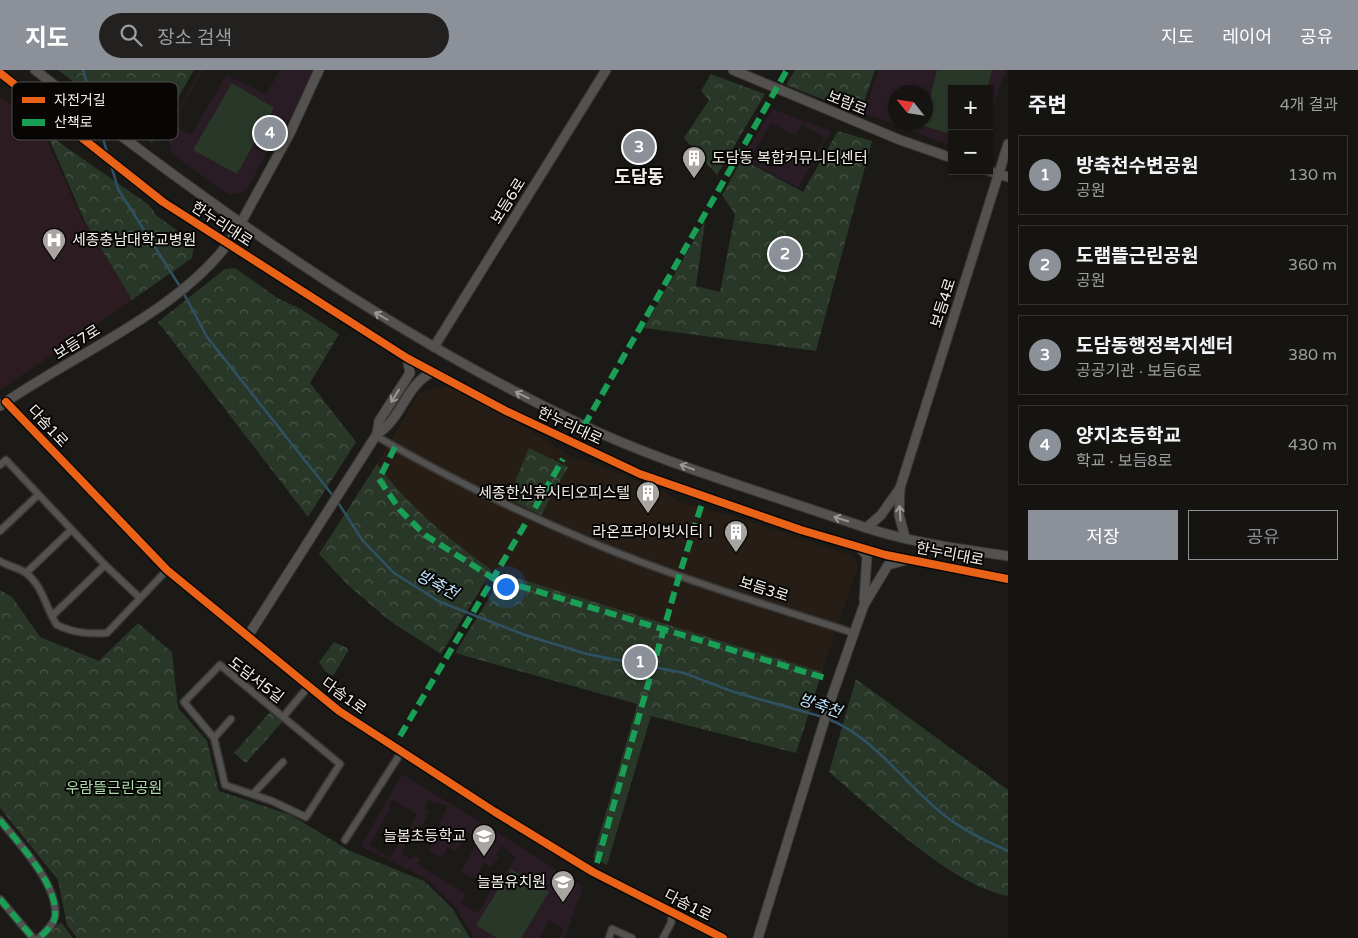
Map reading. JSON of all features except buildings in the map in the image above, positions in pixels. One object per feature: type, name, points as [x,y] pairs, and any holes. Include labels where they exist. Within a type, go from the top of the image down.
[{"type":"street","name":"한누리대로","points":[[35,70],[50,82]]},
{"type":"street","points":[[228,245],[290,133],[320,70]]},
{"type":"street","name":"보듬6로","points":[[434,347],[606,70]]},
{"type":"street","name":"보람로","points":[[733,70],[891,136],[948,157]]},
{"type":"street","name":"한누리대로","points":[[0,73],[12,83]]},
{"type":"street","name":"한누리대로","points":[[84,140],[163,202],[228,245],[407,358],[506,411],[640,474],[704,498],[860,547],[908,560],[1008,579]]},
{"type":"street","name":"한누리대로","points":[[125,140],[238,227],[353,300],[434,347],[578,423],[647,453],[866,528],[1008,556]]},
{"type":"street","name":"보듬4로","points":[[900,488],[1008,144]]},
{"type":"street","points":[[993,172],[1008,177]]},
{"type":"street","name":"보듬7로","points":[[3,404],[167,300],[206,271],[228,245]]},
{"type":"street","points":[[377,435],[379,421],[410,373],[407,358]]},
{"type":"street","points":[[248,636],[377,435],[389,427],[418,381],[432,372]]},
{"type":"street","name":"다솜1로","points":[[3,404],[167,570],[308,687],[353,720],[594,872],[723,938]]},
{"type":"street","name":"보듬3로","points":[[377,435],[486,496],[586,540],[679,576],[854,633]]},
{"type":"street","points":[[0,465],[6,460],[105,566],[140,598]]},
{"type":"street","points":[[866,528],[881,515],[900,488]]},
{"type":"street","points":[[900,488],[900,515],[904,537]]},
{"type":"street","points":[[0,531],[38,495]]},
{"type":"street","points":[[26,573],[71,530]]},
{"type":"street","points":[[860,547],[867,556],[864,605]]},
{"type":"street","points":[[758,938],[831,699],[864,605],[888,565],[908,560]]},
{"type":"street","points":[[0,561],[26,573],[41,592],[57,625],[71,631],[106,633],[167,570]]},
{"type":"street","points":[[52,616],[105,566]]},
{"type":"street","name":"도담서5길","points":[[220,665],[283,717],[340,764],[306,818],[253,794],[226,785],[214,738],[184,702],[220,665]]},
{"type":"street","name":"도담서5길","points":[[283,717],[308,687]]},
{"type":"street","points":[[214,738],[231,719]]},
{"type":"street","points":[[345,840],[402,751]]},
{"type":"street","points":[[253,794],[283,762]]},
{"type":"street","points":[[0,820],[50,886],[55,916],[51,926],[39,938]]},
{"type":"street","points":[[0,899],[33,938]]},
{"type":"street","points":[[663,938],[671,923],[672,912]]},
{"type":"street","points":[[609,938],[612,929],[632,938]]},
{"type":"shaded area","points":[[200,70],[203,70],[178,114],[178,110]]},
{"type":"shaded area","points":[[280,70],[314,70],[283,132],[276,136],[246,191],[229,195],[172,154],[169,140],[178,140],[178,127],[191,135],[226,75],[266,94]]},
{"type":"shaded area","points":[[878,70],[1006,70],[993,107],[993,85],[948,85],[948,144],[909,130],[933,130],[933,85],[888,85],[888,122],[864,113]]},
{"type":"shaded area","name":"세종충남대학교병원","points":[[0,96],[12,105],[12,140],[47,140],[83,221],[132,300],[0,390]]},
{"type":"shaded area","points":[[772,109],[831,131],[798,188],[743,158]],"holes":[[[771,123],[796,136],[802,125],[825,138],[811,160],[787,147],[771,169],[751,157]]]},
{"type":"shaded area","points":[[448,386],[508,417],[571,457],[590,462],[664,492],[680,502],[736,517],[851,555],[856,560],[857,569],[822,672],[492,570],[447,538],[413,507],[377,464],[420,392]]},
{"type":"shaded area","name":"늘봄초등학교","points":[[402,774],[583,886],[565,938],[559,938],[564,929],[549,920],[539,938],[474,938],[456,908],[428,880],[361,846]],"holes":[[[392,799],[417,814],[409,829],[415,832],[419,826],[422,827],[429,811],[425,809],[428,800],[447,806],[429,850],[442,858],[448,847],[456,851],[467,832],[479,839],[461,871],[475,879],[484,862],[491,867],[499,857],[496,854],[502,846],[516,858],[493,887],[478,913],[461,903],[466,894],[417,864],[420,859],[414,856],[411,860],[402,854],[406,846],[400,842],[390,858],[369,845],[391,808],[388,806]]]},
{"type":"green space","points":[[58,70],[194,70],[178,98],[178,82],[73,82]]},
{"type":"green space","points":[[795,70],[875,70],[860,114],[786,85]]},
{"type":"green space","points":[[937,70],[992,70],[988,85],[948,85],[948,133],[933,129],[933,86]]},
{"type":"green space","points":[[711,74],[765,94],[717,175],[684,138],[709,100],[701,91]]},
{"type":"green space","points":[[232,83],[274,108],[237,174],[193,150]]},
{"type":"green space","points":[[838,131],[872,141],[816,351],[644,328],[705,221],[696,286],[720,292],[735,214],[722,195],[742,159],[803,192]]},
{"type":"green space","points":[[50,140],[56,140],[149,205],[156,215],[194,243],[192,258],[132,300],[85,222]]},
{"type":"green space","points":[[235,268],[279,299],[299,308],[339,334],[310,383],[356,442],[308,517],[158,322],[225,269]]},
{"type":"green space","points":[[529,448],[568,467],[541,515],[508,499]]},
{"type":"green space","points":[[377,464],[389,480],[430,522],[492,570],[441,654],[390,621],[349,586],[319,554]]},
{"type":"green space","points":[[504,574],[822,672],[796,753],[635,712],[637,704],[455,653]]},
{"type":"green space","name":"우람뜰근린공원","points":[[0,590],[12,597],[40,637],[99,661],[138,623],[172,652],[178,708],[207,741],[219,791],[291,815],[348,850],[424,881],[452,908],[470,938],[77,938],[67,925],[58,880],[0,808]]},
{"type":"green space","points":[[334,642],[347,648],[348,651],[333,676],[326,672],[319,662]]},
{"type":"green space","points":[[856,679],[1008,790],[1008,896],[986,889],[938,862],[829,772]]},
{"type":"green space","points":[[271,711],[282,722],[246,763],[234,753]]},
{"type":"green space","points":[[635,712],[651,716],[607,865],[593,857]]},
{"type":"green space","points":[[511,869],[549,892],[521,938],[497,938],[476,925]]},
{"type":"green space","points":[[61,922],[73,938],[44,938]]},
{"type":"waterway","name":"방축천","points":[[83,70],[87,82]]},
{"type":"waterway","name":"방축천","points":[[103,140],[108,155]]},
{"type":"waterway","name":"방축천","points":[[111,165],[118,189],[181,288]]},
{"type":"waterway","name":"방축천","points":[[183,292],[207,337],[334,497]]},
{"type":"waterway","name":"방축천","points":[[337,501],[363,541],[394,573],[440,602],[525,635],[587,654],[684,673],[734,692],[823,717]]},
{"type":"waterway","name":"방축천","points":[[828,719],[844,726],[873,747],[926,799],[955,823],[972,834],[1008,851]]},
{"type":"marked path","points":[[584,426],[787,70]]},
{"type":"marked path","points":[[395,447],[379,479],[400,510],[425,535],[493,578],[825,678]]},
{"type":"marked path","points":[[535,508],[563,459]]},
{"type":"marked path","points":[[597,863],[679,576],[704,497]]},
{"type":"marked path","points":[[400,736],[527,521]]},
{"type":"marked path","points":[[0,820],[27,853],[51,892],[55,905],[55,917],[51,926],[39,938]]},
{"type":"marked path","points":[[0,899],[33,938]]},
{"type":"cycle path","points":[[0,73],[12,82]]},
{"type":"cycle path","points":[[85,140],[163,202],[407,358],[506,411],[640,474],[801,530],[886,555],[1008,579]]},
{"type":"cycle path","points":[[6,402],[167,570],[339,711],[495,812],[593,872],[723,938]]},
{"type":"place","name":"양지초등학교","points":[[270,133]]},
{"type":"place","name":"도담동행정복지센터","points":[[639,147]]},
{"type":"place","name":"도담동 복합커뮤니티센터","points":[[694,179]]},
{"type":"place","name":"도램뜰근린공원","points":[[785,254]]},
{"type":"place","name":"세종충남대학교병원","points":[[54,261]]},
{"type":"place","name":"세종한신휴시티오피스텔","points":[[648,514]]},
{"type":"place","name":"라온프라이빗시티Ⅰ","points":[[736,553]]},
{"type":"place","name":"방축천수변공원","points":[[640,662]]},
{"type":"place","name":"늘봄초등학교","points":[[484,857]]},
{"type":"place","name":"늘봄유치원","points":[[563,903]]},
{"type":"district","name":"도담동","points":[[639,177]]}]
